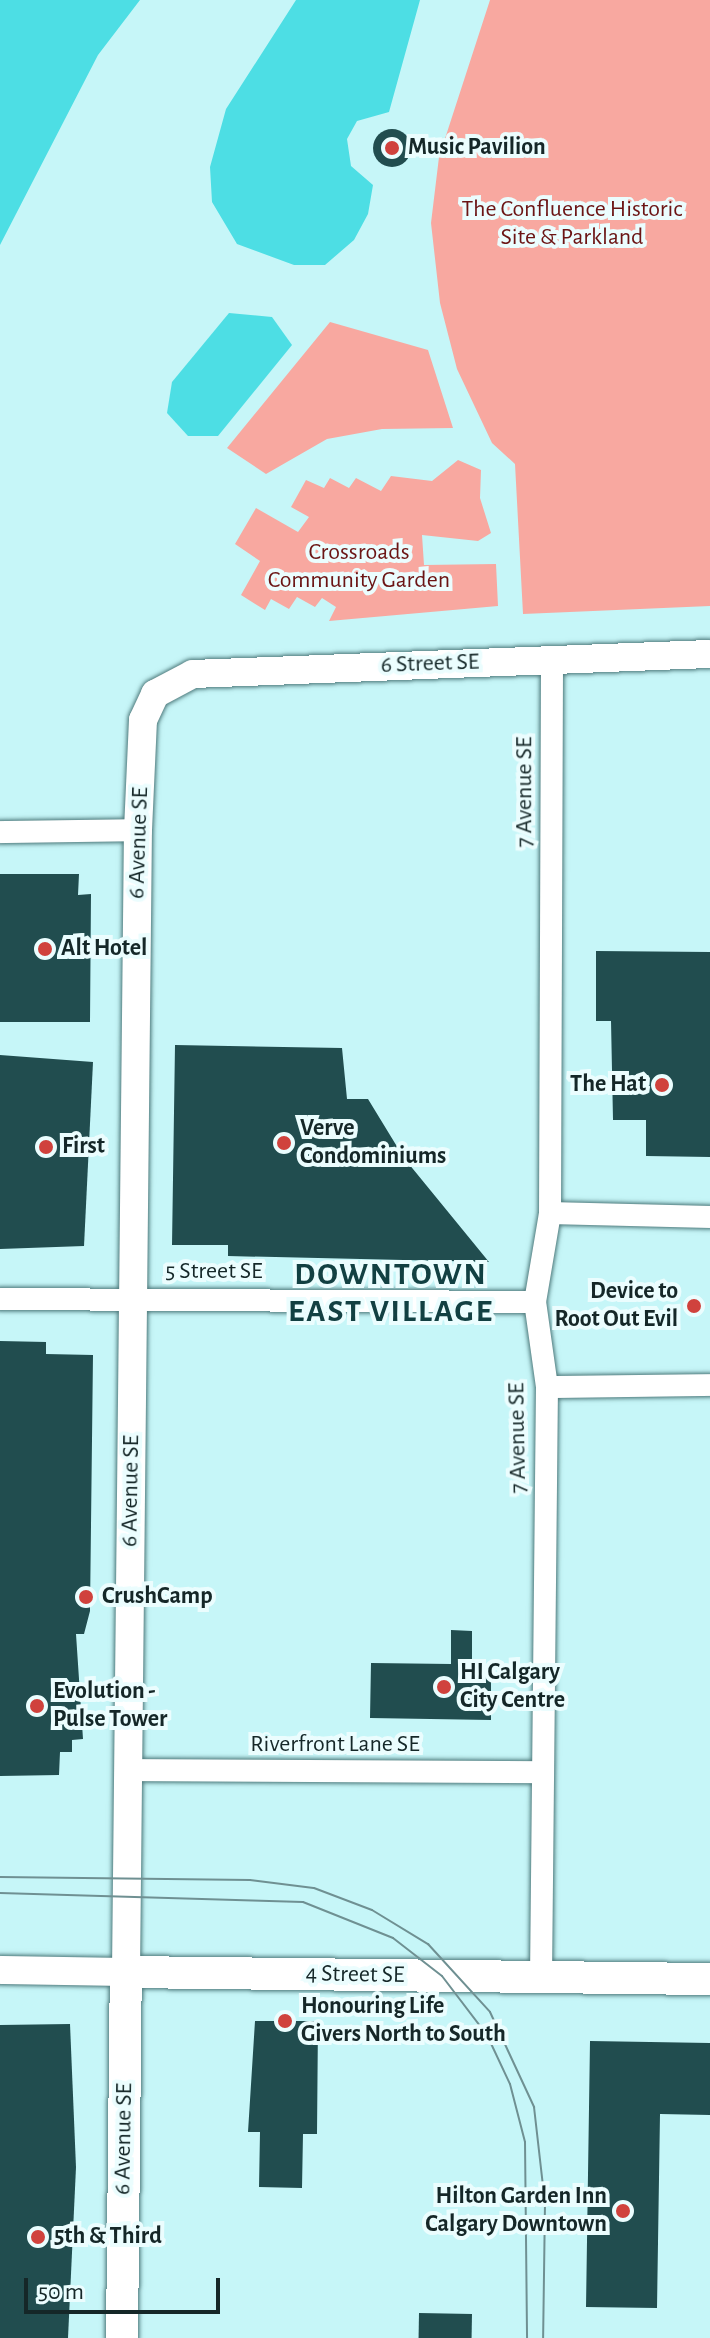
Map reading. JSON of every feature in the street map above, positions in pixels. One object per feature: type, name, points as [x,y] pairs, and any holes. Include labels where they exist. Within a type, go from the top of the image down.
[{"type":"main road","name":"4 Street SE","points":[[126,1972],[710,1979]]},
{"type":"main road","name":"6 Avenue SE","points":[[122,2338],[126,1972]]},
{"type":"street","name":"6 Street SE","points":[[155,694],[193,674],[710,654]]},
{"type":"street","name":"7 Avenue SE","points":[[541,1978],[547,1387],[535,1302],[550,1213],[552,660]]},
{"type":"street","name":"6 Avenue SE","points":[[126,1972],[138,830],[143,720],[155,694]]},
{"type":"street","points":[[0,832],[138,830]]},
{"type":"street","points":[[550,1213],[710,1217]]},
{"type":"street","name":"5 Street SE","points":[[0,1299],[535,1302]]},
{"type":"street","points":[[547,1387],[710,1385]]},
{"type":"street","name":"Riverfront Lane SE","points":[[128,1770],[541,1772]]},
{"type":"street","name":"4 Street SE","points":[[0,1970],[126,1972]]},
{"type":"green space","name":"The Confluence Historic Site & Parkland","points":[[490,0],[710,0],[710,606],[523,614],[515,464],[492,443],[457,369],[440,303],[431,223],[439,157]]},
{"type":"green space","points":[[330,322],[428,350],[453,428],[382,429],[327,439],[266,474],[227,448]]},
{"type":"green space","name":"Crossroads Community Garden","points":[[458,460],[481,470],[480,498],[491,533],[478,541],[422,535],[424,565],[496,564],[498,606],[329,621],[336,607],[322,598],[315,607],[297,597],[289,609],[271,599],[265,610],[241,595],[260,561],[235,544],[256,508],[298,532],[309,517],[291,507],[306,480],[324,488],[330,478],[349,488],[356,478],[381,491],[391,476],[432,481]]},
{"type":"water","points":[[0,0],[140,0],[98,55],[0,245]]},
{"type":"water","points":[[296,0],[420,0],[389,112],[357,121],[347,139],[351,166],[373,185],[368,214],[354,240],[325,265],[294,265],[237,244],[212,202],[210,167],[226,109]]},
{"type":"water","points":[[229,313],[272,317],[292,345],[218,436],[188,436],[167,413],[172,382]]},
{"type":"building","name":"Music Pavilion","points":[[392,129],[406,134],[411,148],[406,162],[392,167],[378,162],[373,148],[378,134]]},
{"type":"building","name":"Alt Hotel","points":[[0,874],[79,874],[78,895],[91,894],[90,1022],[0,1022]]},
{"type":"building","name":"The Hat","points":[[596,951],[710,952],[710,1157],[646,1156],[646,1120],[613,1120],[611,1021],[596,1021]]},
{"type":"building","name":"Verve Condominiums","points":[[175,1045],[342,1048],[347,1099],[368,1099],[404,1158],[489,1262],[228,1256],[228,1245],[172,1245]]},
{"type":"building","name":"First","points":[[0,1055],[93,1062],[84,1246],[0,1249]]},
{"type":"building","points":[[0,1341],[46,1342],[46,1354],[93,1355],[90,1611],[84,1634],[76,1634],[83,1739],[72,1740],[72,1752],[60,1752],[59,1775],[0,1776]]},
{"type":"building","points":[[451,1630],[472,1631],[472,1665],[491,1666],[491,1720],[370,1718],[371,1663],[451,1664]]},
{"type":"building","points":[[255,2021],[318,2021],[317,2134],[303,2134],[302,2188],[259,2187],[260,2132],[248,2132]]},
{"type":"building","name":"5th & Third","points":[[70,2024],[76,2167],[68,2338],[0,2338],[0,2025]]},
{"type":"building","name":"Hilton Garden Inn Calgary Downtown","points":[[590,2041],[710,2043],[710,2115],[660,2114],[657,2308],[586,2307]]},
{"type":"building","points":[[419,2313],[472,2314],[472,2338],[419,2338]]},
{"type":"tram line","points":[[0,1877],[250,1880],[314,1888],[372,1910],[428,1944],[490,2012],[534,2107],[545,2203],[543,2338]]},
{"type":"tram line","points":[[0,1893],[303,1902],[393,1938],[442,1976],[487,2035],[510,2084],[525,2142],[527,2338]]},
{"type":"place","name":"Music Pavilion","points":[[392,148]]},
{"type":"place","name":"Alt Hotel","points":[[45,949]]},
{"type":"place","name":"The Hat","points":[[662,1085]]},
{"type":"place","name":"Verve Condominiums","points":[[284,1143]]},
{"type":"place","name":"First","points":[[46,1147]]},
{"type":"place","name":"Device to Root Out Evil","points":[[694,1306]]},
{"type":"place","name":"CrushCamp","points":[[86,1597]]},
{"type":"place","name":"HI Calgary City Centre","points":[[444,1687]]},
{"type":"place","name":"Evolution - Pulse Tower","points":[[37,1706]]},
{"type":"place","name":"Honouring Life Givers North to South","points":[[285,2021]]},
{"type":"place","name":"Hilton Garden Inn Calgary Downtown","points":[[623,2211]]},
{"type":"place","name":"5th & Third","points":[[38,2237]]},
{"type":"district","name":"DOWNTOWN EAST VILLAGE","points":[[391,1294]]}]
